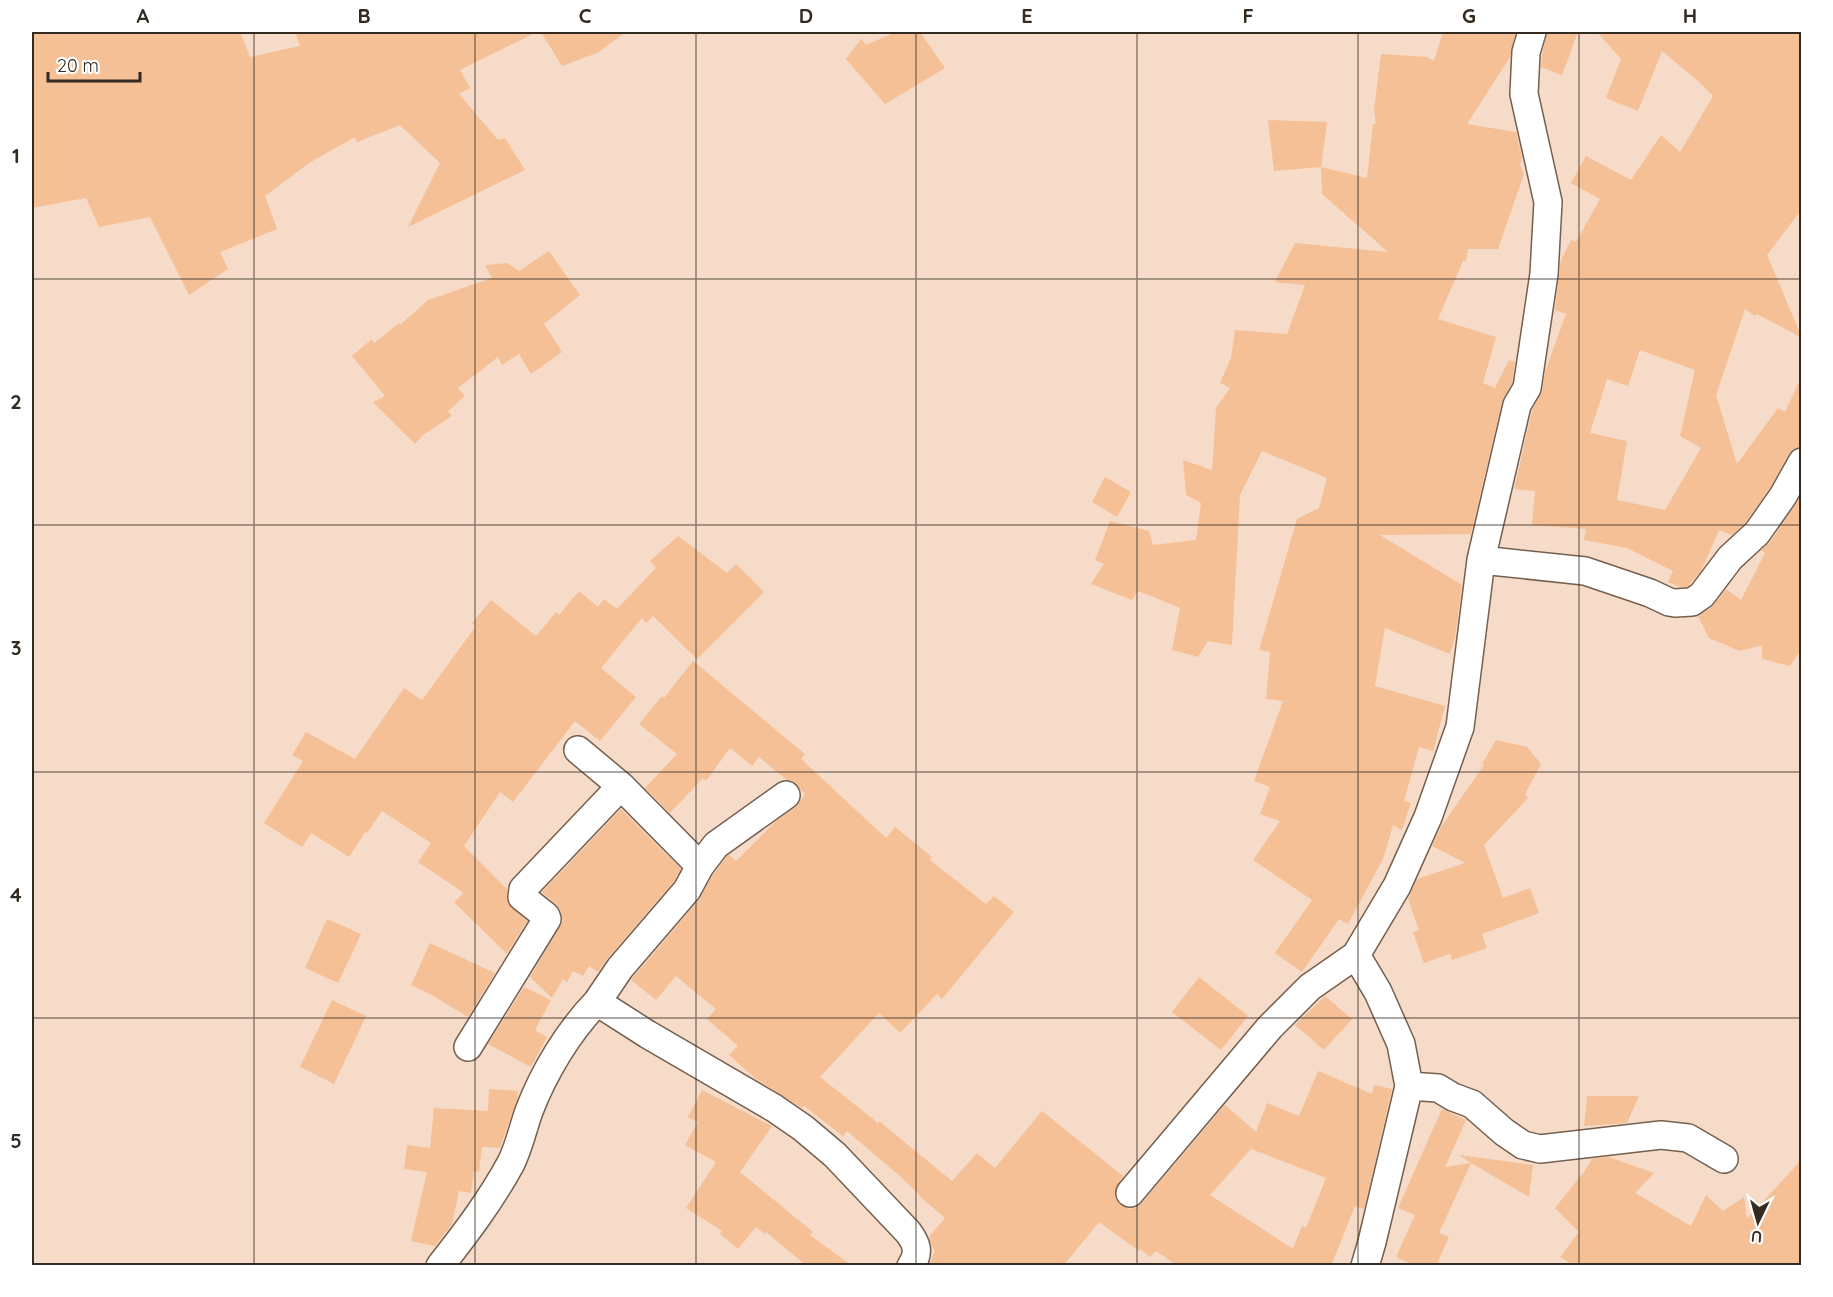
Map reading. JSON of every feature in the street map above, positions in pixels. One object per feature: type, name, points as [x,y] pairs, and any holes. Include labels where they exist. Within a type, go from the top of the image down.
[{"type":"street","points":[[1130,1193],[1270,1027],[1310,987],[1356,955],[1397,886],[1428,817],[1460,728],[1481,560],[1517,405],[1527,388],[1545,274],[1548,201],[1524,94],[1526,52],[1532,32]]},
{"type":"street","points":[[1481,560],[1585,570],[1650,592],[1669,602],[1692,602],[1702,594],[1730,558],[1757,533],[1783,496],[1802,462]]},
{"type":"street","points":[[578,750],[621,786],[700,867]]},
{"type":"street","points":[[468,1047],[547,919],[522,897],[523,889],[621,786]]},
{"type":"street","points":[[440,1266],[482,1213],[512,1161],[530,1110],[547,1072],[572,1031],[597,1002],[620,968],[687,890],[700,867],[716,846],[786,795]]},
{"type":"street","points":[[1356,955],[1378,992],[1398,1035],[1409,1086],[1367,1265]]},
{"type":"street","points":[[597,1002],[646,1034],[774,1107],[803,1128],[835,1155],[908,1232],[915,1241],[917,1251],[911,1266]]},
{"type":"street","points":[[1409,1086],[1438,1088],[1472,1104],[1523,1145],[1540,1149],[1661,1135],[1688,1138],[1724,1159]]},
{"type":"building","points":[[32,32],[240,32],[250,57],[300,46],[295,32],[537,32],[460,70],[470,88],[459,94],[498,140],[505,138],[525,170],[408,227],[440,163],[400,125],[357,142],[355,137],[309,163],[265,196],[277,229],[220,252],[228,269],[189,295],[150,217],[99,227],[86,198],[32,208]]},
{"type":"building","points":[[541,32],[626,32],[597,53],[562,66]]},
{"type":"building","points":[[896,32],[920,32],[945,68],[885,104],[846,59],[861,39],[866,45]]},
{"type":"building","points":[[1443,32],[1516,32],[1510,57],[1467,124],[1516,132],[1522,157],[1520,165],[1524,174],[1498,249],[1468,249],[1466,261],[1463,261],[1438,319],[1496,337],[1483,383],[1495,388],[1509,360],[1515,362],[1512,383],[1502,401],[1471,534],[1380,535],[1462,585],[1455,638],[1450,654],[1385,628],[1375,686],[1445,706],[1433,751],[1419,747],[1404,801],[1411,803],[1402,830],[1393,825],[1383,859],[1348,924],[1339,919],[1302,972],[1275,953],[1312,900],[1253,860],[1280,821],[1260,814],[1270,787],[1254,781],[1283,701],[1266,699],[1270,652],[1259,650],[1297,519],[1319,508],[1327,478],[1262,451],[1240,495],[1232,645],[1208,641],[1198,657],[1172,650],[1180,608],[1138,591],[1132,600],[1091,584],[1104,564],[1095,560],[1110,521],[1149,531],[1153,545],[1196,540],[1201,503],[1186,495],[1183,460],[1212,470],[1216,408],[1230,388],[1220,383],[1231,358],[1235,330],[1287,334],[1305,285],[1275,282],[1295,243],[1388,252],[1322,194],[1321,167],[1367,178],[1373,124],[1376,124],[1374,110],[1381,54],[1427,57],[1434,61]]},
{"type":"building","points":[[1547,32],[1578,32],[1562,75],[1541,67]]},
{"type":"building","points":[[1597,32],[1802,32],[1802,209],[1767,255],[1802,338],[1745,309],[1716,395],[1737,464],[1778,408],[1785,412],[1802,376],[1802,446],[1793,449],[1789,454],[1770,488],[1745,523],[1732,535],[1719,530],[1701,571],[1687,587],[1668,582],[1673,571],[1627,548],[1584,540],[1586,529],[1532,525],[1535,491],[1514,489],[1532,411],[1542,391],[1545,372],[1566,314],[1555,310],[1561,260],[1571,240],[1576,242],[1600,199],[1571,183],[1586,156],[1631,180],[1661,135],[1680,152],[1713,96],[1662,51],[1638,111],[1606,98],[1621,59]],"holes":[[[1640,350],[1695,370],[1680,436],[1701,448],[1665,510],[1617,500],[1627,441],[1590,433],[1607,379],[1628,386]]]},
{"type":"building","points":[[1268,120],[1327,122],[1321,167],[1274,171]]},
{"type":"building","points":[[549,251],[580,295],[544,324],[562,352],[531,374],[519,354],[502,365],[498,357],[458,388],[465,396],[448,411],[452,416],[424,434],[415,444],[373,402],[385,396],[352,356],[372,339],[374,343],[399,323],[400,325],[428,300],[492,278],[485,265],[507,263],[519,271]]},
{"type":"building","points":[[1105,477],[1131,492],[1117,517],[1092,502]]},
{"type":"building","points":[[1802,495],[1802,648],[1790,666],[1762,659],[1762,645],[1740,651],[1709,638],[1698,616],[1711,608],[1726,589],[1741,600],[1765,553],[1761,550],[1770,542]]},
{"type":"building","points":[[678,536],[727,573],[736,564],[764,592],[697,659],[653,616],[646,623],[642,618],[601,668],[636,697],[600,741],[575,721],[513,802],[500,792],[464,846],[507,889],[508,903],[527,921],[507,954],[454,902],[464,893],[418,862],[431,843],[382,811],[349,857],[311,833],[302,847],[264,823],[303,761],[292,755],[306,732],[355,759],[404,688],[422,700],[476,626],[472,623],[491,600],[536,636],[556,612],[559,615],[579,591],[598,607],[604,599],[617,609],[656,568],[650,561]]},
{"type":"building","points":[[693,661],[805,754],[801,759],[886,838],[895,827],[932,857],[930,860],[986,904],[994,896],[1014,912],[942,999],[937,994],[900,1033],[879,1013],[820,1077],[878,1123],[879,1121],[952,1181],[977,1153],[995,1168],[1042,1111],[1123,1176],[1115,1190],[1115,1198],[1120,1205],[1128,1209],[1136,1208],[1142,1203],[1225,1105],[1256,1132],[1267,1103],[1299,1116],[1318,1071],[1372,1094],[1374,1085],[1392,1089],[1364,1209],[1355,1206],[1331,1266],[1178,1266],[1156,1251],[1150,1257],[1140,1249],[1139,1251],[1099,1222],[1063,1266],[929,1266],[935,1250],[929,1237],[945,1218],[847,1131],[843,1136],[804,1106],[802,1108],[756,1079],[729,1055],[738,1046],[707,1019],[716,1009],[676,976],[656,1000],[631,980],[699,900],[727,856],[729,855],[736,861],[776,821],[796,807],[805,794],[793,781],[787,780],[759,757],[752,766],[730,748],[706,781],[703,778],[670,813],[645,788],[677,754],[639,724],[662,696],[664,698]],"holes":[[[1251,1149],[1326,1178],[1306,1228],[1302,1226],[1293,1249],[1210,1195]]]},
{"type":"building","points":[[1496,740],[1527,747],[1541,764],[1525,794],[1528,798],[1484,845],[1503,898],[1530,888],[1539,913],[1482,934],[1487,948],[1452,960],[1450,954],[1424,963],[1413,932],[1419,930],[1408,899],[1417,879],[1465,863],[1432,846],[1441,827],[1484,765],[1482,764]]},
{"type":"building","points":[[621,809],[681,869],[674,881],[598,972],[589,966],[583,976],[573,971],[567,982],[563,979],[552,998],[530,977],[563,921],[561,911],[556,904],[542,892]]},
{"type":"building","points":[[327,919],[361,934],[338,983],[305,968]]},
{"type":"building","points":[[430,943],[495,973],[468,1017],[411,985]]},
{"type":"building","points":[[1199,977],[1248,1016],[1221,1050],[1172,1012]]},
{"type":"building","points":[[524,987],[551,1000],[535,1030],[547,1037],[531,1067],[488,1044]]},
{"type":"building","points":[[1325,996],[1352,1019],[1324,1050],[1295,1025]]},
{"type":"building","points":[[332,1000],[366,1016],[334,1084],[300,1067]]},
{"type":"building","points":[[489,1089],[518,1091],[500,1148],[482,1147],[479,1172],[474,1171],[471,1193],[459,1191],[452,1224],[435,1246],[411,1241],[427,1172],[404,1169],[407,1145],[430,1148],[434,1108],[488,1111]]},
{"type":"building","points":[[702,1090],[772,1126],[740,1172],[813,1232],[810,1235],[852,1266],[807,1266],[766,1232],[765,1234],[756,1227],[738,1249],[720,1234],[722,1231],[686,1208],[716,1162],[685,1145],[698,1122],[688,1117]]},
{"type":"building","points":[[1587,1096],[1639,1096],[1627,1123],[1584,1126]]},
{"type":"building","points":[[1442,1109],[1466,1120],[1445,1167],[1471,1163],[1439,1233],[1449,1237],[1436,1266],[1416,1266],[1396,1257],[1415,1215],[1398,1208]]},
{"type":"building","points":[[1459,1155],[1533,1165],[1529,1197],[1471,1163]]},
{"type":"building","points":[[1609,1157],[1654,1173],[1635,1193],[1691,1226],[1706,1195],[1723,1211],[1744,1197],[1747,1219],[1802,1159],[1802,1266],[1575,1266],[1560,1257],[1579,1232],[1555,1208],[1592,1159]]}]
